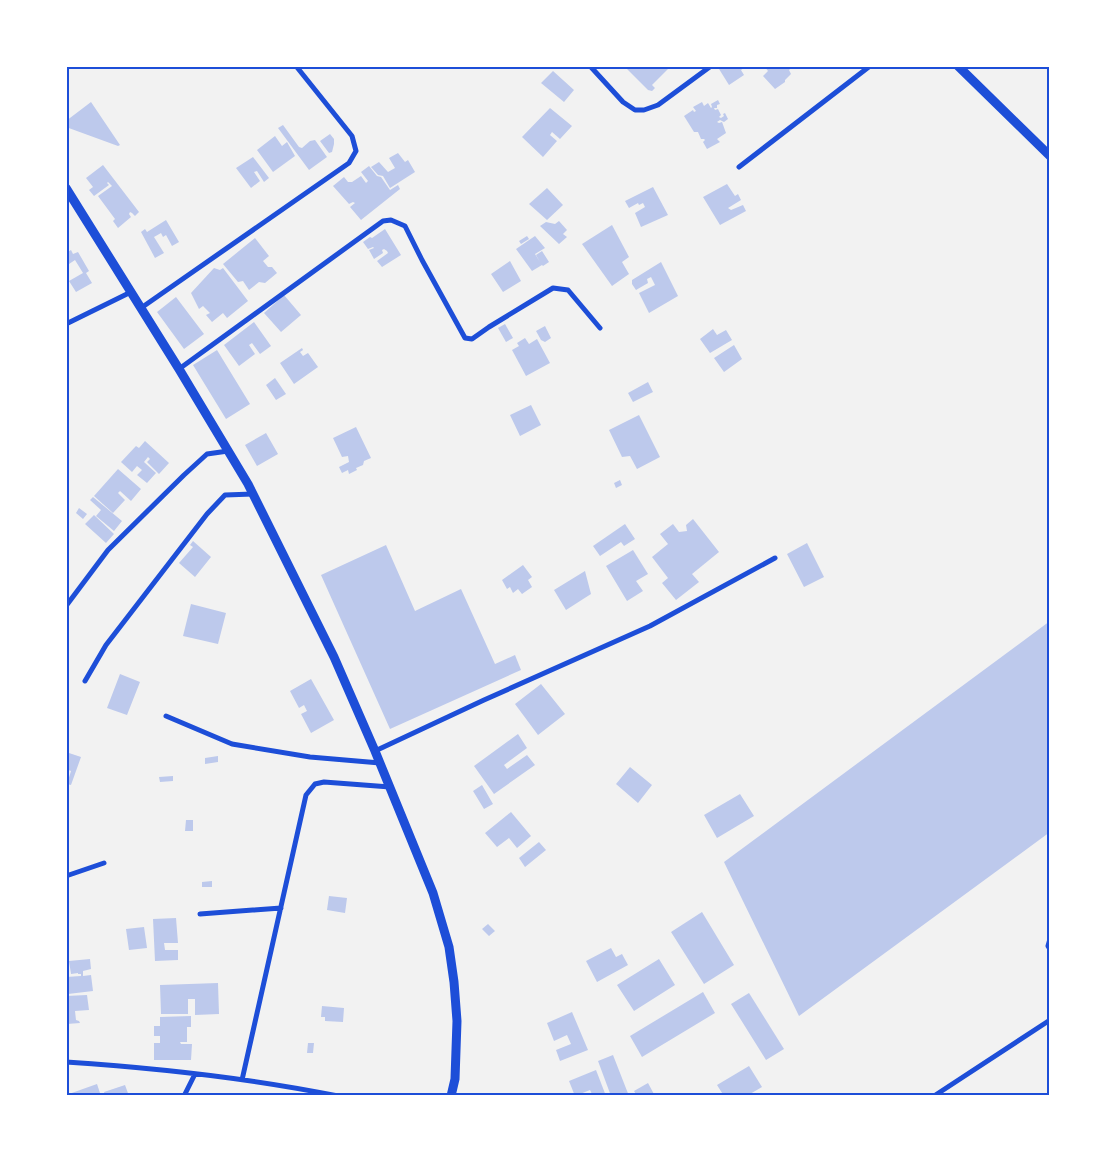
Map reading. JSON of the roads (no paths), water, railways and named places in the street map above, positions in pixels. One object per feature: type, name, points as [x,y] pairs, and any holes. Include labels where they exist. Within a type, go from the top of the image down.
[{"type":"street","points":[[141,308],[350,164],[356,151],[352,136],[296,66]]},
{"type":"street","points":[[590,66],[623,102],[634,110],[644,110],[658,105],[711,66]]},
{"type":"street","points":[[739,167],[870,66]]},
{"type":"street","points":[[958,66],[1050,156]]},
{"type":"street","points":[[66,188],[179,369],[253,494],[334,657],[375,751],[433,893],[444,928],[454,982],[457,1021],[455,1079],[451,1096]]},
{"type":"street","points":[[179,369],[383,221],[391,220],[406,226],[422,260],[465,338],[472,339],[553,288],[568,290],[600,328]]},
{"type":"street","points":[[66,324],[131,292]]},
{"type":"street","points":[[66,606],[108,550],[184,475],[207,454],[228,451]]},
{"type":"street","points":[[85,681],[106,646],[207,514],[225,495],[253,494]]},
{"type":"street","points":[[375,751],[650,626],[775,558]]},
{"type":"street","points":[[166,716],[232,744],[310,757],[380,764]]},
{"type":"street","points":[[242,1080],[306,795],[315,784],[324,782],[390,787]]},
{"type":"street","points":[[66,876],[104,862]]},
{"type":"street","points":[[200,914],[281,908]]},
{"type":"street","points":[[1050,939],[1048,946],[1050,949]]},
{"type":"street","points":[[934,1096],[1050,1020]]},
{"type":"street","points":[[66,1062],[138,1067],[195,1074],[297,1088],[338,1096]]},
{"type":"street","points":[[184,1096],[195,1074]]}]
